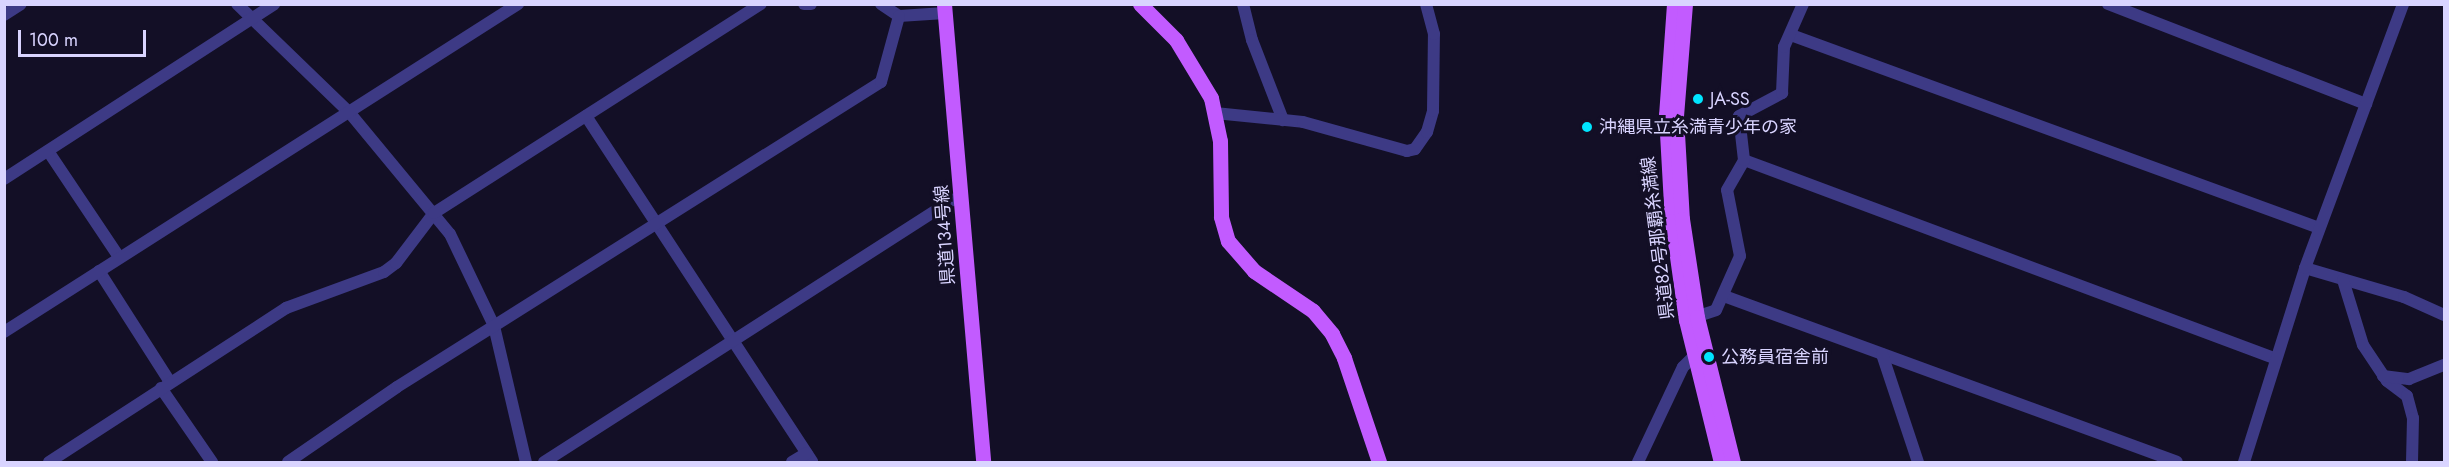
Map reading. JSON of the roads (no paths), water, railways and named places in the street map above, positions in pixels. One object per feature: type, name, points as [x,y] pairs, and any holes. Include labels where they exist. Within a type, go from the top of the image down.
[{"type":"main road","points":[[1140,4],[1185,51],[1206,86],[1215,112],[1220,148],[1219,206],[1228,241],[1254,271],[1313,311],[1332,334],[1344,358],[1379,462]]},
{"type":"main road","name":"県道82号那覇糸満線","points":[[1674,4],[1667,80],[1667,152],[1675,253],[1694,356],[1721,462]]},
{"type":"main road","name":"県道82号那覇糸満線","points":[[1684,4],[1678,80],[1677,151],[1688,320],[1733,462]]},
{"type":"main road","name":"県道134号線","points":[[945,9],[983,462]]},
{"type":"street","points":[[4,15],[21,4]]},
{"type":"street","points":[[237,4],[349,112],[434,213],[467,267],[494,326],[526,462]]},
{"type":"street","points":[[4,179],[274,4]]},
{"type":"street","points":[[4,332],[518,4]]},
{"type":"street","points":[[49,462],[286,308],[384,272],[396,263],[434,213],[761,4]]},
{"type":"street","points":[[804,4],[811,4]]},
{"type":"street","points":[[881,4],[899,16],[945,9]]},
{"type":"street","points":[[1243,4],[1255,49],[1276,94],[1283,120]]},
{"type":"street","points":[[1215,112],[1333,128],[1407,151],[1415,148],[1427,132],[1433,111],[1434,34],[1426,4]]},
{"type":"street","points":[[1688,320],[1716,309],[1724,296],[1740,256],[1727,190],[1744,160],[1739,116],[1782,93],[1784,47],[1803,4]]},
{"type":"street","points":[[2108,4],[2366,104]]},
{"type":"street","points":[[2244,462],[2274,358],[2305,268],[2403,4]]},
{"type":"street","points":[[288,462],[334,428],[881,82],[899,16]]},
{"type":"street","points":[[1791,35],[2319,228]]},
{"type":"street","points":[[586,116],[809,458],[792,462]]},
{"type":"street","points":[[48,151],[119,257]]},
{"type":"street","points":[[1744,160],[2274,358]]},
{"type":"street","points":[[544,462],[952,200],[962,198]]},
{"type":"street","points":[[2305,268],[2404,297],[2445,315]]},
{"type":"street","points":[[99,271],[212,462]]},
{"type":"street","points":[[2343,280],[2363,345],[2382,376],[2407,396],[2411,407],[2412,462]]},
{"type":"street","points":[[1724,296],[2177,462]]},
{"type":"street","points":[[1882,354],[1918,462]]},
{"type":"street","points":[[1638,462],[1683,367],[1694,356]]},
{"type":"street","points":[[2382,376],[2409,379],[2445,365]]},
{"type":"place","name":"JA-SS","points":[[1698,99]]},
{"type":"place","name":"沖縄県立糸満青少年の家","points":[[1587,127]]},
{"type":"place","name":"公務員宿舎前","points":[[1709,357]]}]
